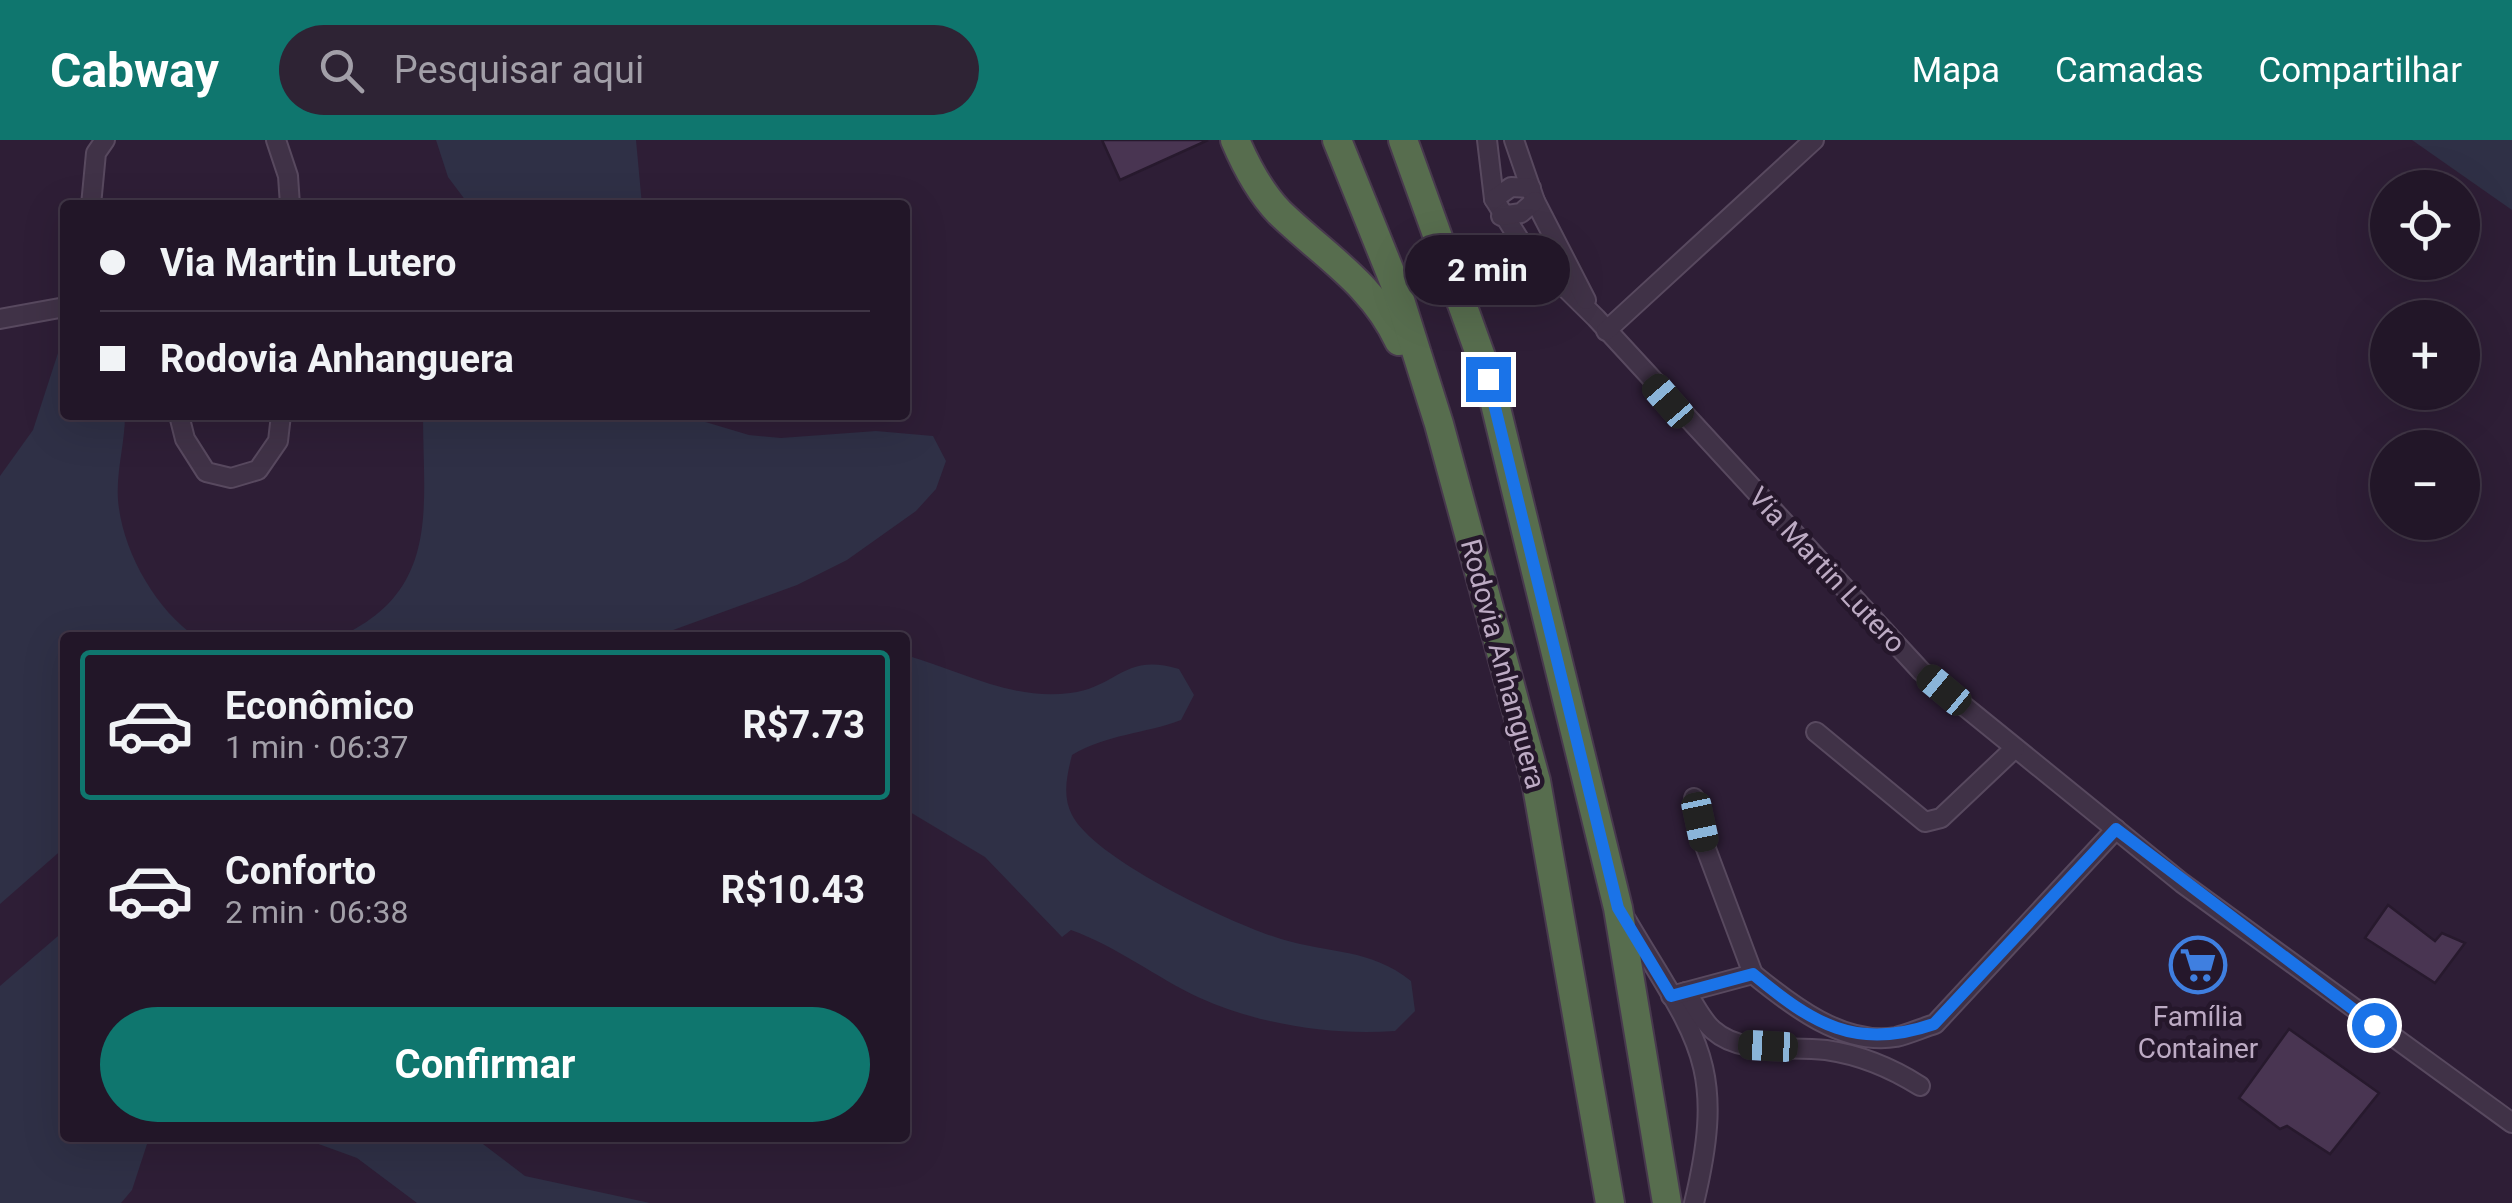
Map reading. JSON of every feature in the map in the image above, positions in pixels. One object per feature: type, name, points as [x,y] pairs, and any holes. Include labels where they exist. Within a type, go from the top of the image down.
[{"type":"highway","points":[[1234,140],[1250,175],[1278,210],[1362,283],[1388,316],[1439,424]]},
{"type":"highway","name":"Rodovia Anhanguera","points":[[1336,140],[1395,284],[1439,424],[1536,782],[1610,1203]]},
{"type":"highway","name":"Rodovia Anhanguera","points":[[1403,140],[1488,379],[1618,908],[1667,1203]]},
{"type":"street","points":[[91,200],[96,153],[105,140]]},
{"type":"street","points":[[276,140],[288,176],[290,200]]},
{"type":"street","points":[[1487,140],[1498,208]]},
{"type":"street","name":"Via Martin Lutero","points":[[1514,140],[1533,195],[1601,324]]},
{"type":"street","points":[[1601,324],[1814,140]]},
{"type":"street","points":[[1510,187],[1533,195],[1520,213],[1498,208],[1510,187]]},
{"type":"street","name":"Via Martin Lutero","points":[[1498,208],[1524,247],[1601,324],[1921,671],[2182,882],[2512,1123]]},
{"type":"street","points":[[0,319],[60,308]]},
{"type":"street","points":[[181,420],[185,439],[206,472],[231,478],[258,470],[278,440],[280,420]]},
{"type":"street","points":[[1816,732],[1925,822],[1942,818],[2015,748]]},
{"type":"street","points":[[1694,798],[1711,864],[1753,974],[1798,1012],[1850,1032],[1894,1038],[1934,1024],[2116,829]]},
{"type":"street","points":[[1618,908],[1678,994],[1713,1030],[1743,1045],[1826,1050],[1861,1058],[1892,1068],[1920,1086]]},
{"type":"street","points":[[1678,994],[1753,974]]},
{"type":"street","points":[[1678,994],[1701,1046],[1710,1089],[1707,1151],[1694,1203]]},
{"type":"shaded area","points":[[436,140],[636,140],[642,200],[465,200],[448,177]]},
{"type":"shaded area","points":[[2412,140],[2512,140],[2512,210],[2480,188],[2480,170],[2455,170]]},
{"type":"shaded area","points":[[58,353],[60,420],[125,420],[118,500],[126,539],[154,595],[190,632],[60,632],[60,851],[0,904],[0,476],[33,430]]},
{"type":"shaded area","points":[[423,420],[699,420],[749,435],[781,438],[876,431],[933,436],[946,461],[936,489],[916,511],[847,560],[797,585],[668,632],[348,632],[372,618],[395,596],[410,571],[419,544]]},
{"type":"shaded area","points":[[910,657],[986,683],[1048,694],[1086,690],[1146,665],[1179,669],[1194,695],[1181,720],[1099,743],[1072,755],[1066,793],[1072,815],[1107,851],[1199,905],[1281,939],[1365,957],[1396,970],[1411,981],[1415,1011],[1395,1031],[1346,1032],[1270,1021],[1222,1007],[1088,937],[1071,930],[1062,937],[985,857],[910,812]]},
{"type":"shaded area","points":[[60,934],[60,1142],[148,1142],[132,1190],[121,1203],[0,1203],[0,986]]},
{"type":"shaded area","points":[[313,1142],[480,1142],[525,1176],[650,1203],[417,1203],[357,1158]]},
{"type":"building","points":[[1102,140],[1208,140],[1120,180]]},
{"type":"building","points":[[2388,905],[2435,941],[2442,933],[2465,943],[2435,983],[2365,938]]},
{"type":"building","name":"Família Container","points":[[2186,945],[2224,968],[2211,986],[2172,961]]},
{"type":"building","points":[[2289,1029],[2379,1093],[2330,1154],[2287,1126],[2280,1129],[2239,1098]]},
{"type":"place","name":"Família Container","points":[[2198,965]]},
{"type":"route","points":[[1488,379],[1618,908],[1671,996],[1753,974],[1798,1012],[1850,1032],[1894,1038],[1934,1024],[2116,829],[2374,1025]]}]
